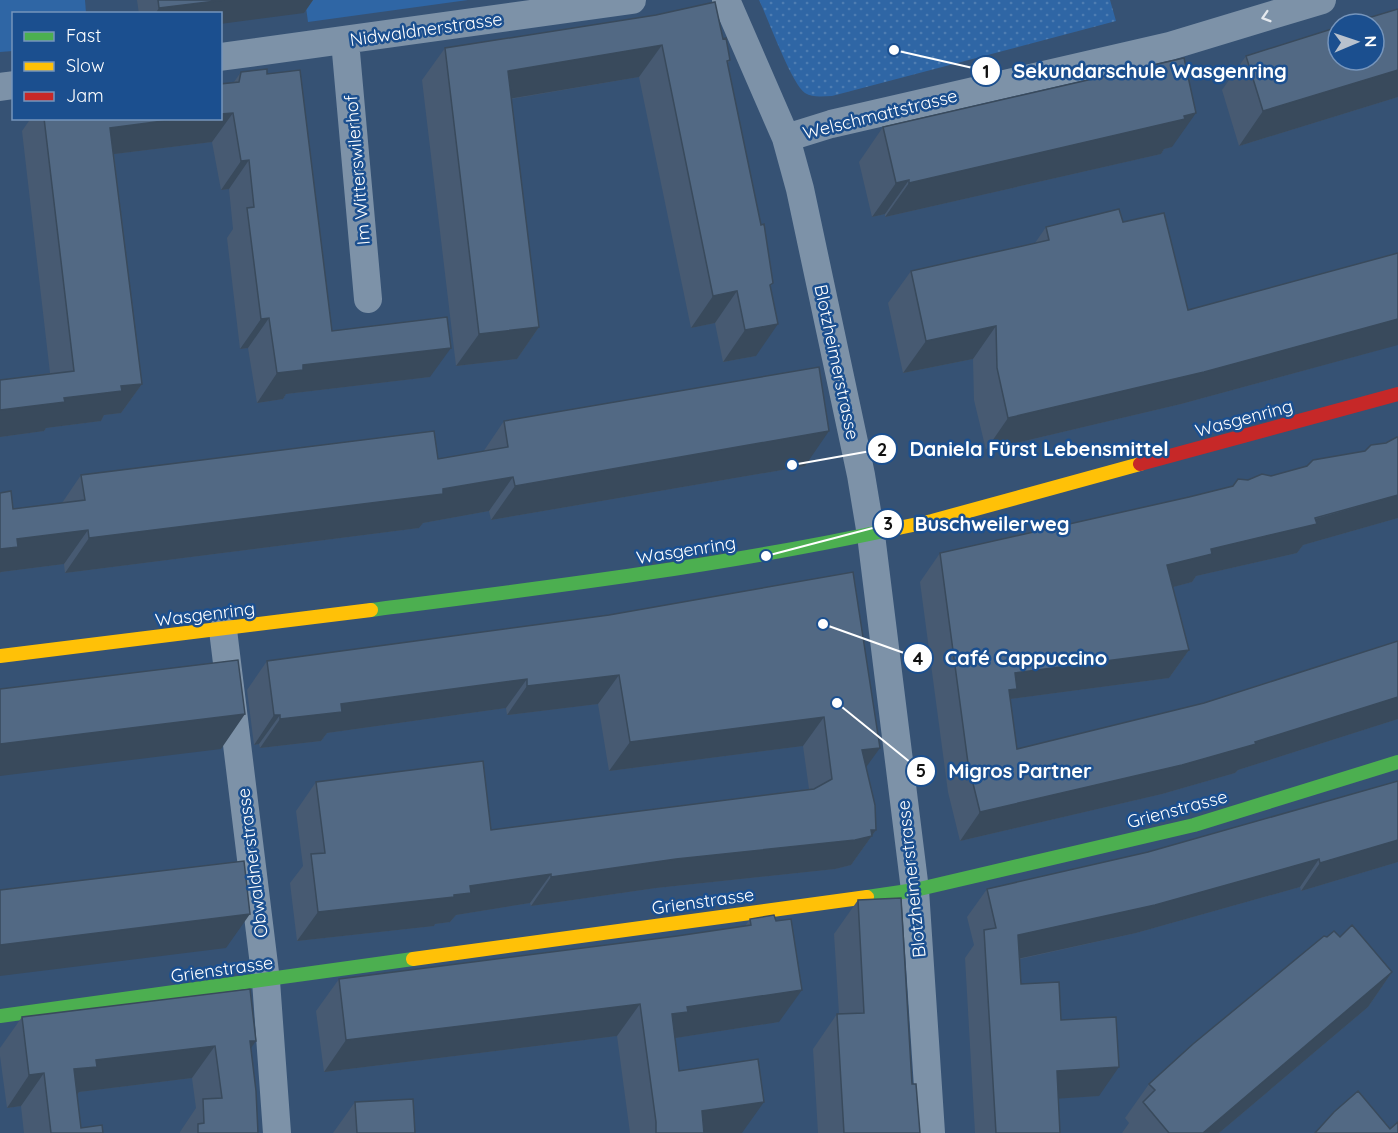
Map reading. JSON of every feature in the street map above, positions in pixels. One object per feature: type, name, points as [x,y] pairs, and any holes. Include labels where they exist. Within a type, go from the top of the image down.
[{"type":"main road","name":"Wasgenring","points":[[0,656],[619,579],[766,556],[932,522],[1398,394]]},
{"type":"main road","name":"Grienstrasse","points":[[0,1016],[915,890],[1194,825],[1398,762]]},
{"type":"street","name":"Nidwaldnerstrasse","points":[[222,57],[632,0]]},
{"type":"street","name":"Blotzheimerstrasse","points":[[726,0],[786,138],[805,212],[857,455],[871,535],[915,890],[932,1133]]},
{"type":"street","name":"Welschmattstrasse","points":[[786,138],[831,124],[1170,46],[1322,0]]},
{"type":"street","name":"Im Witterswilerhof","points":[[345,41],[368,299]]},
{"type":"street","name":"Obwaldnerstrasse","points":[[223,630],[266,981],[277,1133]]},
{"type":"shaded area","points":[[0,0],[85,0],[86,12],[12,12],[12,51],[0,52]]},
{"type":"shaded area","points":[[305,0],[468,0],[308,22]]},
{"type":"shaded area","points":[[759,0],[1110,0],[1116,21],[832,96],[811,96],[799,87],[793,77]]},
{"type":"building","points":[[158,0],[224,0],[159,8]]},
{"type":"building","points":[[715,2],[723,39],[726,38],[730,60],[727,61],[761,225],[764,224],[773,283],[770,285],[778,324],[745,330],[737,291],[713,296],[662,45],[508,71],[539,327],[479,334],[445,48],[656,15]]},
{"type":"building","points":[[1398,9],[1398,70],[1263,111],[1246,56],[1326,31],[1326,72],[1386,72],[1386,13]]},
{"type":"building","points":[[1184,58],[1196,113],[1184,116],[1185,119],[909,183],[909,180],[896,183],[883,127]]},
{"type":"building","points":[[267,69],[267,74],[300,70],[332,331],[447,317],[451,348],[303,365],[303,370],[277,373],[269,318],[261,319],[247,208],[254,207],[249,160],[241,161],[233,113],[222,114],[222,84],[239,82],[241,72]]},
{"type":"building","points":[[44,120],[171,120],[110,128],[142,384],[121,386],[122,391],[64,398],[65,402],[0,410],[0,380],[74,371]]},
{"type":"building","points":[[1119,209],[1123,222],[1164,213],[1188,310],[1398,253],[1398,319],[1204,372],[1008,418],[997,368],[996,326],[926,341],[911,271],[1049,240],[1046,227]]},
{"type":"building","points":[[819,367],[829,431],[515,486],[513,477],[443,489],[443,494],[89,538],[88,530],[17,539],[18,547],[0,549],[0,493],[11,491],[13,509],[85,500],[81,475],[434,431],[438,459],[508,447],[504,421]]},
{"type":"building","points":[[1398,437],[1398,495],[1315,518],[1317,524],[1211,549],[1212,554],[1167,565],[1189,650],[1015,673],[1017,689],[1009,690],[1017,749],[1204,703],[1398,641],[1398,697],[1255,742],[1256,744],[1182,765],[980,812],[968,763],[940,553],[1233,486],[1238,479],[1248,480],[1262,474],[1271,476],[1307,466],[1313,460],[1365,451],[1371,445],[1386,443]]},
{"type":"building","points":[[853,572],[880,748],[862,750],[875,805],[876,830],[871,830],[872,836],[855,840],[676,859],[551,877],[551,874],[470,886],[471,893],[454,895],[454,897],[318,912],[311,854],[325,853],[316,782],[483,761],[491,830],[814,789],[832,779],[824,717],[630,742],[619,675],[527,686],[527,679],[341,704],[342,712],[280,719],[280,715],[274,715],[267,661],[609,615]]},
{"type":"building","points":[[238,660],[245,714],[0,744],[0,689]]},
{"type":"building","points":[[1398,781],[1398,840],[1320,863],[1319,859],[1155,905],[1018,935],[1021,984],[1059,982],[1061,1020],[1116,1017],[1119,1067],[1057,1071],[1060,1133],[996,1133],[984,930],[996,928],[987,889],[1148,852]]},
{"type":"building","points":[[244,861],[250,914],[0,945],[0,890]]},
{"type":"building","points":[[901,898],[912,1084],[916,1084],[920,1133],[844,1133],[837,1014],[864,1013],[858,900]]},
{"type":"building","points":[[774,915],[776,921],[791,919],[802,990],[687,1007],[688,1012],[672,1014],[679,1071],[758,1059],[764,1102],[702,1111],[704,1133],[656,1133],[640,1004],[346,1040],[339,979],[677,936],[751,925],[750,919]]},
{"type":"building","points":[[1352,925],[1392,972],[1203,1133],[1169,1133],[1143,1102],[1155,1090],[1149,1084],[1193,1044],[1324,936],[1327,937],[1334,931],[1340,937]]},
{"type":"building","points":[[250,989],[256,1041],[250,1041],[258,1133],[198,1133],[198,1124],[204,1123],[203,1099],[222,1098],[215,1046],[96,1060],[97,1067],[74,1069],[81,1128],[102,1125],[103,1133],[51,1133],[44,1073],[29,1075],[22,1017]]},
{"type":"building","points":[[1358,1091],[1390,1129],[1398,1122],[1398,1133],[1315,1133],[1334,1112]]},
{"type":"building","points":[[413,1099],[415,1133],[357,1133],[355,1102]]},
{"type":"traffic: fast","points":[[371,610],[692,566],[884,531]]},
{"type":"traffic: fast","points":[[867,897],[915,890],[1194,825],[1398,762]]},
{"type":"traffic: fast","points":[[0,1016],[413,959]]},
{"type":"traffic: slow","points":[[884,531],[932,521],[1140,464]]},
{"type":"traffic: slow","points":[[0,656],[371,610]]},
{"type":"traffic: slow","points":[[413,959],[867,897]]},
{"type":"traffic: jam","points":[[1140,464],[1398,394]]},
{"type":"place","name":"Sekundarschule Wasgenring","points":[[894,50]]},
{"type":"place","name":"Daniela Fürst Lebensmittel","points":[[792,465]]},
{"type":"place","name":"Buschweilerweg","points":[[766,556]]},
{"type":"place","name":"Café Cappuccino","points":[[823,624]]},
{"type":"place","name":"Migros Partner","points":[[837,703]]}]
